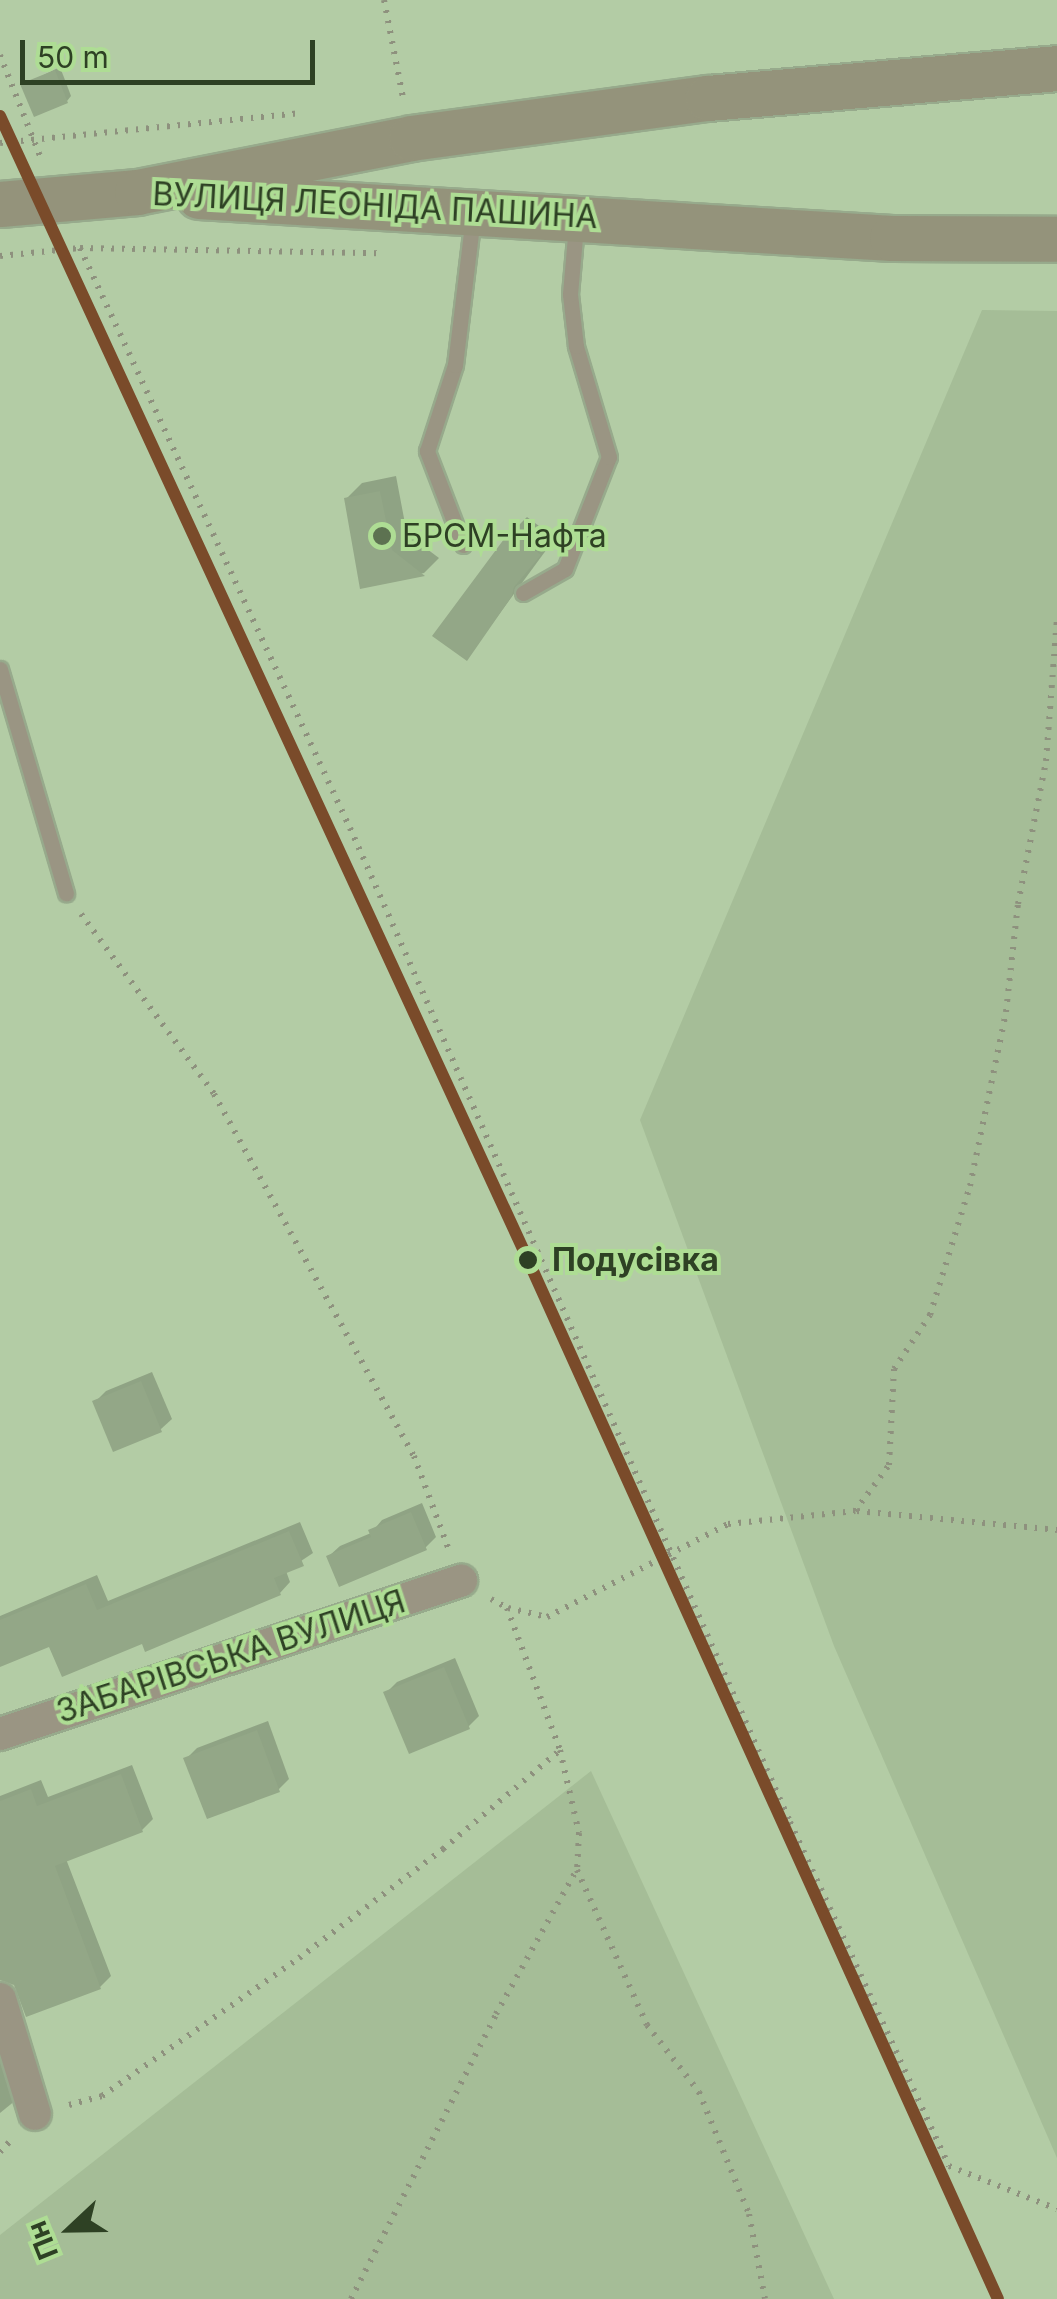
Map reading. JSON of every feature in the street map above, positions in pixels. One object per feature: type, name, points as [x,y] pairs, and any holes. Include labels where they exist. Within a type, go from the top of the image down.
[{"type":"main road","name":"ВУЛИЦЯ ЛЕОНІДА ПАШИНА","points":[[137,192],[411,138],[708,98],[1057,68]]},
{"type":"main road","name":"ВУЛИЦЯ ЛЕОНІДА ПАШИНА","points":[[137,192],[892,238],[1057,239]]},
{"type":"main road","points":[[0,204],[137,192]]},
{"type":"street","name":"ЗАБАРІВСЬКА ВУЛИЦЯ","points":[[0,1734],[461,1581]]},
{"type":"street","points":[[0,1999],[35,2114]]},
{"type":"lane","points":[[463,544],[427,450],[456,365],[473,212]]},
{"type":"lane","points":[[523,594],[564,569],[608,458],[576,346],[570,294],[577,217]]},
{"type":"lane","points":[[0,669],[66,893]]},
{"type":"path","points":[[384,0],[411,138]]},
{"type":"path","points":[[0,55],[58,199]]},
{"type":"path","points":[[0,256],[80,248],[350,828],[675,1554],[790,1822],[949,2166],[1057,2209]]},
{"type":"path","points":[[856,1511],[889,1465],[894,1369],[930,1314],[970,1186],[1006,1012],[1018,904],[1046,761],[1057,618]]},
{"type":"path","points":[[506,1608],[547,1617],[728,1524],[856,1511],[1057,1530]]},
{"type":"path","points":[[0,2152],[35,2114],[102,2096],[443,1849],[560,1750]]},
{"type":"path","points":[[351,2299],[496,2014],[577,1870]]},
{"type":"green space","points":[[982,310],[1057,311],[1057,2158],[834,1646],[640,1120]]},
{"type":"green space","points":[[591,1771],[834,2299],[0,2299],[0,2235]]},
{"type":"building","points":[[55,70],[68,103],[34,117],[20,84]]},
{"type":"building","points":[[380,491],[392,550],[425,576],[360,589],[344,498]]},
{"type":"building","points":[[510,531],[541,555],[514,587],[512,596],[467,661],[432,636]]},
{"type":"building","points":[[141,1381],[162,1432],[113,1452],[92,1401]]},
{"type":"building","points":[[411,1512],[427,1550],[339,1587],[326,1556],[371,1537],[368,1530]]},
{"type":"building","points":[[289,1531],[304,1566],[274,1578],[281,1595],[145,1652],[142,1644],[62,1677],[49,1647],[0,1667],[0,1620],[86,1584],[97,1610]]},
{"type":"building","points":[[444,1667],[470,1729],[409,1754],[383,1692]]},
{"type":"building","points":[[257,1730],[280,1792],[207,1819],[183,1758]]},
{"type":"building","points":[[121,1774],[143,1832],[55,1866],[101,1989],[26,2017],[14,1985],[0,1980],[0,1801],[31,1789],[37,1806]]},
{"type":"transit line","points":[[0,116],[528,1260],[998,2299]]},
{"type":"place","name":"БРСМ-Нафта","points":[[382,536]]},
{"type":"place","name":"Подусівка","points":[[528,1260]]}]
